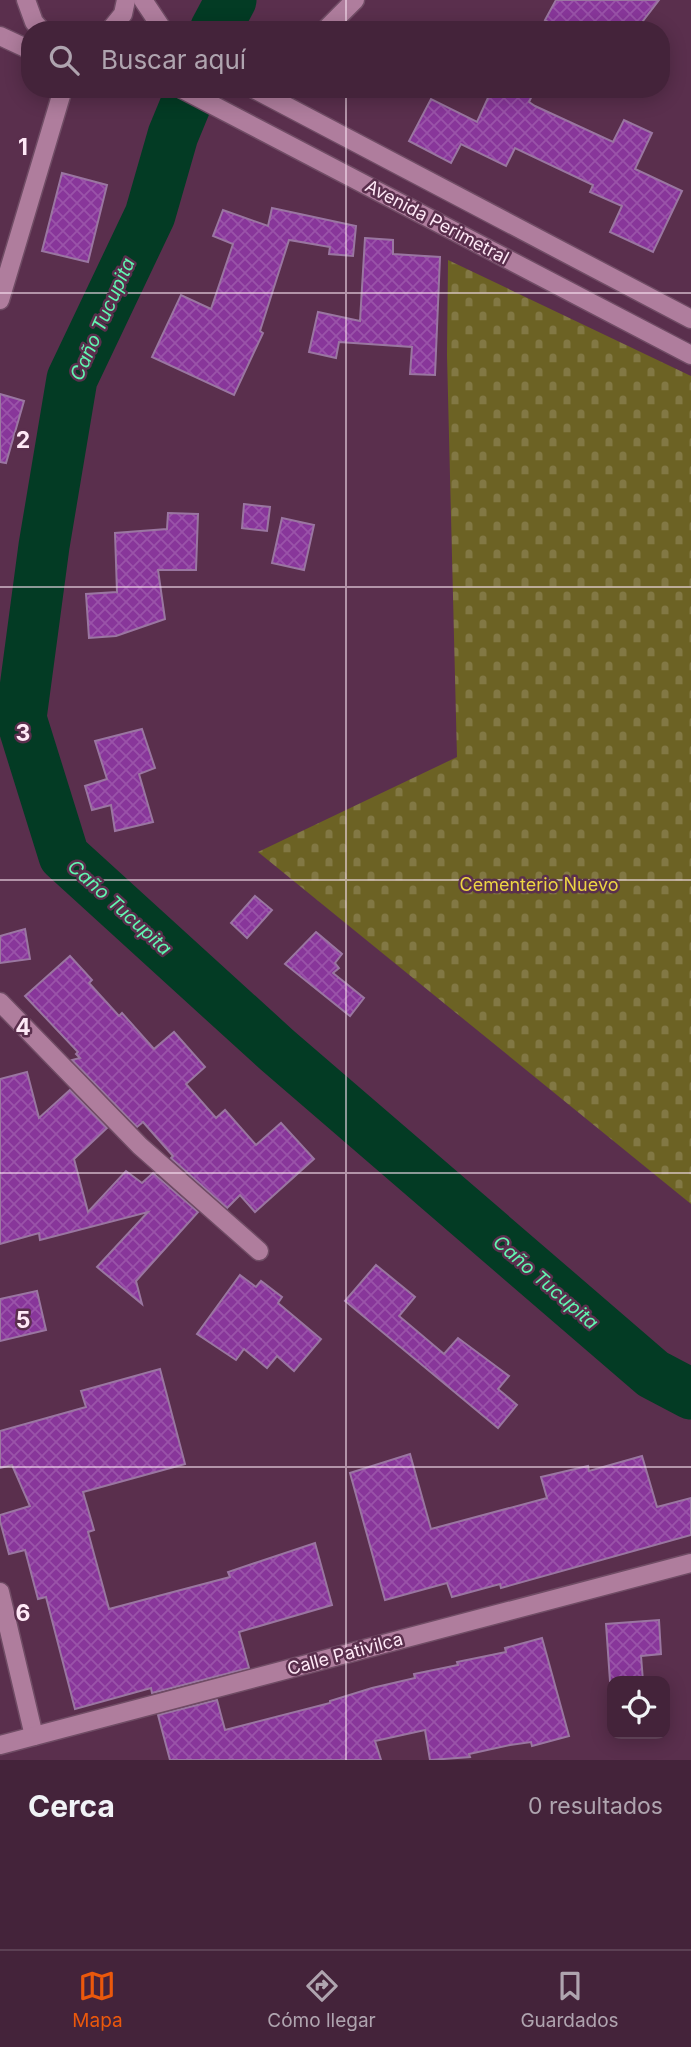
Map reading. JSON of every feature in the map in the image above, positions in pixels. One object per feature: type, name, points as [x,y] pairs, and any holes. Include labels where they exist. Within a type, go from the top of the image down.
[{"type":"street","points":[[117,21],[123,14],[126,0]]},
{"type":"street","points":[[143,0],[157,21]]},
{"type":"street","points":[[334,21],[355,0]]},
{"type":"street","points":[[23,3],[35,21]]},
{"type":"street","points":[[0,36],[21,46]]},
{"type":"street","points":[[0,300],[60,98]]},
{"type":"street","name":"Avenida Perimetral","points":[[200,98],[691,355]]},
{"type":"street","name":"Avenida Perimetral","points":[[273,98],[691,319]]},
{"type":"street","points":[[0,1002],[140,1146],[259,1251]]},
{"type":"street","name":"Calle Pativilca","points":[[0,1745],[691,1563]]},
{"type":"street","points":[[0,1592],[34,1736]]},
{"type":"green space","name":"Cementerio Nuevo","points":[[448,260],[691,376],[691,1204],[258,852],[457,757],[447,355]]},
{"type":"building","points":[[556,0],[659,0],[643,21],[545,20]]},
{"type":"building","points":[[488,98],[531,98],[529,102],[535,106],[613,142],[624,120],[652,133],[635,169],[682,191],[653,252],[610,232],[622,206],[590,192],[593,185],[515,148],[506,166],[461,144],[451,163],[409,141],[431,99],[477,122]]},
{"type":"building","points":[[62,173],[107,185],[88,262],[42,251]]},
{"type":"building","points":[[272,208],[356,226],[353,256],[329,254],[330,247],[289,240],[260,331],[263,333],[234,395],[152,357],[181,295],[211,309],[233,244],[213,236],[223,210],[268,226]]},
{"type":"building","points":[[365,238],[393,240],[393,254],[440,257],[435,375],[410,374],[412,347],[339,342],[336,358],[309,352],[318,312],[360,321]]},
{"type":"building","points":[[0,394],[24,401],[6,463],[0,462]]},
{"type":"building","points":[[244,504],[270,507],[267,531],[242,528]]},
{"type":"building","points":[[168,513],[198,514],[196,570],[158,570],[165,619],[116,636],[89,638],[86,594],[117,592],[115,533],[167,529]]},
{"type":"building","points":[[282,518],[314,525],[304,570],[272,563]]},
{"type":"building","points":[[142,729],[155,768],[139,774],[153,822],[115,831],[111,805],[92,810],[85,786],[107,779],[95,741]]},
{"type":"building","points":[[255,896],[272,910],[247,938],[231,923]]},
{"type":"building","points":[[25,929],[30,959],[0,963],[0,936]]},
{"type":"building","points":[[316,932],[342,954],[335,963],[339,968],[333,973],[364,998],[350,1016],[285,964]]},
{"type":"building","points":[[70,956],[92,980],[89,983],[119,1016],[122,1013],[154,1049],[174,1032],[205,1067],[186,1084],[216,1118],[225,1110],[256,1145],[281,1123],[314,1159],[255,1212],[240,1195],[227,1208],[171,1158],[173,1156],[143,1122],[137,1127],[72,1060],[80,1058],[76,1054],[78,1052],[25,996]]},
{"type":"building","points":[[27,1072],[39,1118],[70,1090],[107,1128],[74,1159],[88,1212],[126,1171],[142,1183],[153,1173],[198,1212],[136,1281],[142,1304],[97,1267],[148,1212],[40,1240],[39,1233],[0,1244],[0,1079]]},
{"type":"building","points":[[376,1265],[415,1297],[399,1316],[444,1354],[458,1338],[509,1376],[498,1389],[517,1405],[498,1428],[345,1301]]},
{"type":"building","points":[[240,1275],[256,1287],[261,1281],[282,1297],[278,1303],[321,1339],[294,1371],[277,1356],[267,1368],[244,1349],[236,1360],[197,1334]]},
{"type":"building","points":[[37,1291],[46,1330],[0,1341],[0,1299]]},
{"type":"building","points":[[160,1369],[185,1464],[83,1492],[94,1530],[88,1532],[109,1609],[230,1577],[228,1572],[315,1543],[332,1605],[239,1632],[249,1668],[152,1693],[151,1688],[75,1709],[46,1597],[38,1599],[25,1550],[9,1554],[0,1521],[0,1515],[30,1506],[12,1465],[0,1468],[0,1431],[86,1407],[81,1391]]},
{"type":"building","points":[[410,1454],[431,1529],[547,1498],[541,1477],[588,1466],[589,1471],[642,1456],[657,1507],[691,1498],[691,1535],[501,1588],[500,1584],[452,1597],[447,1583],[385,1600],[350,1473]]},
{"type":"building","points":[[659,1620],[661,1654],[641,1656],[643,1676],[610,1676],[606,1624]]},
{"type":"building","points":[[542,1638],[569,1736],[532,1746],[531,1742],[469,1754],[470,1757],[430,1760],[425,1730],[375,1741],[381,1760],[170,1760],[158,1715],[217,1700],[225,1730],[330,1703],[372,1688],[415,1678],[414,1674],[458,1665],[457,1662],[506,1652],[505,1648]]},
{"type":"waterway","name":"Caño Tucupita","points":[[220,21],[231,0]]},
{"type":"waterway","name":"Caño Tucupita","points":[[188,98],[173,135],[150,215],[72,379],[44,546],[21,718],[64,856],[277,1050],[653,1374],[691,1394]]}]
